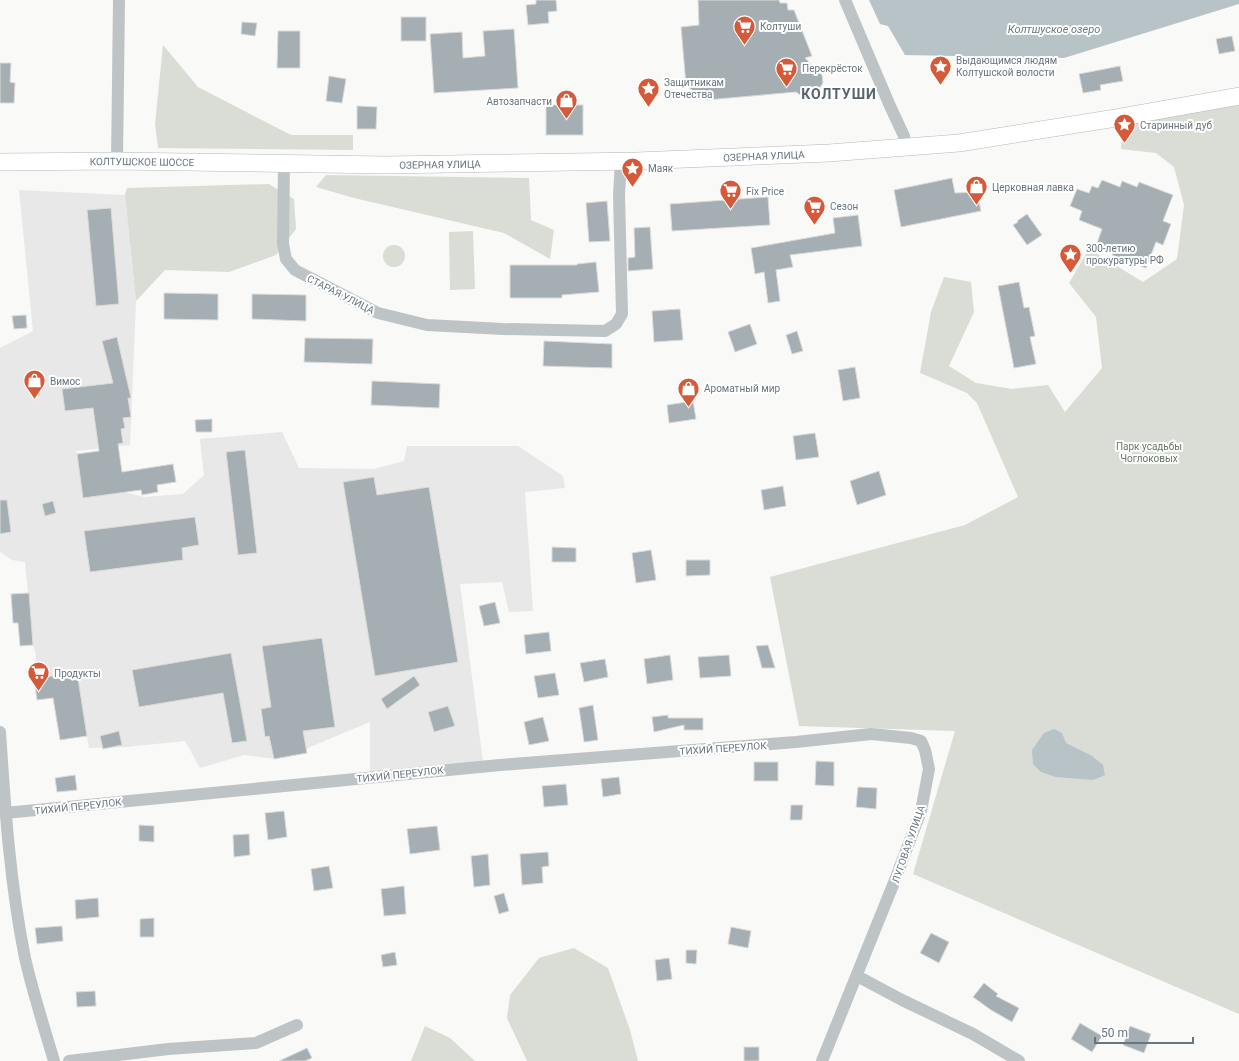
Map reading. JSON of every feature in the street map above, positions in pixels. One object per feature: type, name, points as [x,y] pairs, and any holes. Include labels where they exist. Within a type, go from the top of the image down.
[{"type":"main road","name":"ОЗЕРНАЯ УЛИЦА","points":[[284,163],[386,165],[621,162],[829,153],[906,148],[959,143],[1005,136],[1239,96]]},
{"type":"main road","name":"КОЛТУШСКОЕ ШОССЕ","points":[[0,162],[117,161],[284,163]]},
{"type":"street","points":[[117,161],[120,0]]},
{"type":"street","points":[[845,0],[904,136],[906,148]]},
{"type":"street","name":"СТАРАЯ УЛИЦА","points":[[284,163],[283,244],[286,259],[295,270],[378,313],[427,325],[503,329],[605,331],[616,324],[622,314],[618,195],[621,162]]},
{"type":"street","points":[[0,732],[5,813],[13,883],[26,959],[54,1061]]},
{"type":"street","name":"ЛУГОВАЯ УЛИЦА","points":[[796,742],[871,734],[911,738],[921,741],[925,750],[929,769],[921,811],[857,976],[822,1061]]},
{"type":"street","name":"ТИХИЙ ПЕРЕУЛОК","points":[[5,813],[500,765],[796,742]]},
{"type":"street","points":[[857,976],[902,1000],[973,1034],[1019,1061]]},
{"type":"street","points":[[69,1061],[168,1049],[256,1043],[297,1025]]},
{"type":"shaded area","points":[[19,190],[125,195],[136,301],[130,445],[76,451],[77,454],[125,492],[144,497],[183,494],[204,475],[200,439],[282,432],[299,468],[374,469],[404,461],[407,446],[518,446],[563,476],[565,488],[525,492],[533,611],[509,612],[502,582],[460,584],[483,762],[370,778],[370,722],[310,747],[297,755],[277,759],[244,755],[200,768],[185,741],[126,747],[89,748],[87,736],[60,740],[53,698],[37,700],[34,679],[36,654],[33,645],[25,562],[12,560],[0,552],[0,348],[33,331]]},
{"type":"green space","points":[[163,45],[198,87],[291,135],[353,135],[353,150],[158,148],[155,124]]},
{"type":"green space","name":"Парк усадьбы Чоглоковых","points":[[1239,101],[1239,1014],[913,874],[955,731],[799,726],[770,577],[965,525],[1018,497],[977,403],[967,393],[920,373],[931,312],[944,277],[971,282],[974,312],[949,366],[976,383],[1012,389],[1048,385],[1065,412],[1102,368],[1096,317],[1069,283],[1089,249],[1143,282],[1177,259],[1184,205],[1174,167],[1156,153],[1121,149],[1123,123]]},
{"type":"green space","points":[[326,175],[529,178],[531,220],[554,230],[550,259],[504,233],[354,198],[316,187]]},
{"type":"green space","points":[[269,184],[294,199],[296,229],[276,255],[229,272],[165,270],[136,301],[125,195],[127,188]]},
{"type":"green space","points":[[473,231],[475,289],[450,290],[449,232]]},
{"type":"green space","points":[[394,245],[398,246],[404,252],[404,260],[398,266],[394,267],[390,266],[384,260],[383,256],[384,252],[390,246]]},
{"type":"green space","points":[[574,948],[608,968],[630,1030],[638,1061],[527,1061],[507,1018],[510,995],[539,958]]},
{"type":"green space","points":[[425,1026],[450,1038],[475,1061],[411,1061]]},
{"type":"water","name":"Колтшуское озеро","points":[[869,0],[1239,0],[1239,4],[1064,58],[905,55],[888,26],[880,24]]},
{"type":"water","points":[[1054,729],[1062,733],[1066,743],[1092,756],[1103,765],[1105,775],[1093,780],[1056,777],[1041,772],[1033,764],[1032,750],[1044,733]]},
{"type":"building","points":[[536,0],[556,0],[557,11],[548,12],[549,23],[528,25],[526,5],[536,4]]},
{"type":"building","name":"Колтуши","points":[[698,0],[779,0],[780,3],[787,3],[788,10],[794,10],[812,56],[805,58],[822,75],[823,83],[817,92],[811,96],[803,97],[796,92],[707,100],[700,97],[686,85],[681,27],[699,25]]},
{"type":"building","points":[[401,17],[426,17],[426,41],[401,41]]},
{"type":"building","points":[[242,22],[257,23],[255,36],[241,34]]},
{"type":"building","points":[[514,29],[518,88],[434,93],[430,34],[462,32],[463,58],[485,56],[483,31]]},
{"type":"building","points":[[278,31],[300,31],[300,68],[277,68]]},
{"type":"building","points":[[1232,36],[1235,51],[1219,54],[1216,39]]},
{"type":"building","points":[[0,63],[11,63],[10,82],[15,83],[14,103],[0,103]]},
{"type":"building","points":[[1120,66],[1123,81],[1100,85],[1101,90],[1083,93],[1079,74]]},
{"type":"building","points":[[329,76],[346,79],[342,103],[326,101]]},
{"type":"building","points":[[546,105],[583,105],[583,135],[546,135]]},
{"type":"building","points":[[357,106],[377,107],[376,129],[357,129]]},
{"type":"building","points":[[952,178],[955,193],[977,192],[981,211],[901,227],[894,190]]},
{"type":"building","points":[[1102,180],[1120,187],[1122,181],[1137,187],[1139,182],[1173,195],[1163,221],[1171,224],[1163,245],[1156,242],[1146,268],[1112,255],[1114,249],[1097,243],[1102,229],[1079,220],[1082,211],[1070,206],[1077,189],[1089,193],[1092,186],[1098,188]]},
{"type":"building","points":[[768,197],[770,225],[672,231],[670,204]]},
{"type":"building","points":[[607,201],[610,241],[589,242],[586,203]]},
{"type":"building","points":[[111,208],[119,304],[96,306],[87,210]]},
{"type":"building","points":[[1027,214],[1042,235],[1027,245],[1013,225]]},
{"type":"building","points":[[858,215],[862,246],[790,255],[793,267],[776,270],[780,301],[768,303],[764,272],[755,274],[751,248],[835,233],[833,218]]},
{"type":"building","points":[[650,227],[653,269],[628,271],[628,258],[635,257],[634,228]]},
{"type":"building","points":[[596,262],[599,292],[562,295],[562,298],[510,298],[510,265],[577,265]]},
{"type":"building","points":[[1019,282],[1024,308],[1029,307],[1035,336],[1030,337],[1036,364],[1014,368],[998,286]]},
{"type":"building","points":[[164,293],[218,294],[218,320],[164,319]]},
{"type":"building","points":[[252,294],[306,295],[306,321],[252,319]]},
{"type":"building","points":[[680,309],[683,340],[654,342],[652,311]]},
{"type":"building","points":[[26,315],[27,328],[14,329],[12,316]]},
{"type":"building","points":[[750,324],[757,344],[735,352],[728,332]]},
{"type":"building","points":[[797,331],[803,351],[792,354],[786,335]]},
{"type":"building","points":[[117,337],[131,398],[128,398],[131,417],[123,418],[125,428],[121,429],[123,443],[118,444],[122,472],[173,464],[176,482],[157,485],[158,492],[142,495],[141,490],[83,498],[77,454],[99,451],[93,408],[65,411],[62,389],[113,383],[102,341]]},
{"type":"building","points":[[305,338],[373,339],[372,364],[304,362]]},
{"type":"building","points":[[544,341],[612,344],[612,368],[543,366]]},
{"type":"building","points":[[855,367],[860,398],[843,401],[838,370]]},
{"type":"building","points":[[372,381],[440,384],[439,408],[371,405]]},
{"type":"building","points":[[693,401],[696,419],[669,423],[667,405]]},
{"type":"building","points":[[212,419],[212,432],[196,432],[195,420]]},
{"type":"building","points":[[815,433],[819,457],[796,460],[793,436]]},
{"type":"building","points":[[245,450],[257,553],[238,555],[226,452]]},
{"type":"building","points":[[879,471],[886,495],[857,505],[850,481]]},
{"type":"building","points":[[374,477],[377,495],[429,487],[458,662],[375,676],[343,482]]},
{"type":"building","points":[[783,486],[786,506],[764,510],[761,490]]},
{"type":"building","points":[[0,500],[7,500],[11,532],[0,534]]},
{"type":"building","points":[[53,501],[56,513],[45,516],[42,504]]},
{"type":"building","points":[[195,517],[199,545],[182,548],[183,560],[90,572],[84,531]]},
{"type":"building","points":[[552,547],[576,548],[576,562],[552,562]]},
{"type":"building","points":[[651,550],[656,580],[636,583],[632,553]]},
{"type":"building","points":[[686,560],[710,560],[710,575],[686,576]]},
{"type":"building","points":[[29,593],[33,645],[20,646],[18,623],[13,623],[11,594]]},
{"type":"building","points":[[495,602],[500,623],[484,626],[479,606]]},
{"type":"building","points":[[549,632],[551,651],[526,654],[524,635]]},
{"type":"building","points":[[322,638],[335,727],[303,731],[307,753],[274,759],[269,736],[265,737],[261,709],[271,707],[262,646]]},
{"type":"building","points":[[768,645],[775,668],[762,668],[756,646]]},
{"type":"building","points":[[231,653],[247,741],[232,743],[223,693],[139,707],[132,670]]},
{"type":"building","points":[[670,655],[673,680],[647,684],[644,659]]},
{"type":"building","points":[[729,655],[731,676],[700,678],[698,657]]},
{"type":"building","points":[[605,659],[608,677],[584,682],[580,663]]},
{"type":"building","points":[[77,672],[87,736],[60,740],[53,698],[37,700],[34,679]]},
{"type":"building","points":[[555,673],[559,695],[538,698],[534,676]]},
{"type":"building","points":[[414,676],[420,685],[387,709],[381,699]]},
{"type":"building","points":[[593,705],[598,740],[584,742],[579,708]]},
{"type":"building","points":[[448,706],[455,726],[434,732],[428,712]]},
{"type":"building","points":[[668,715],[668,718],[703,718],[703,730],[684,730],[684,725],[654,732],[652,717]]},
{"type":"building","points":[[543,717],[549,741],[529,745],[524,722]]},
{"type":"building","points":[[119,731],[122,745],[103,749],[100,736]]},
{"type":"building","points":[[816,761],[834,762],[834,786],[815,785]]},
{"type":"building","points":[[754,762],[778,762],[778,781],[754,781]]},
{"type":"building","points":[[75,775],[77,790],[57,792],[55,778]]},
{"type":"building","points":[[619,777],[621,794],[603,797],[601,779]]},
{"type":"building","points":[[566,784],[568,805],[544,807],[542,786]]},
{"type":"building","points":[[858,787],[877,788],[876,809],[856,807]]},
{"type":"building","points":[[791,805],[803,805],[802,820],[790,820]]},
{"type":"building","points":[[284,811],[287,837],[268,840],[265,813]]},
{"type":"building","points":[[139,825],[154,826],[154,842],[139,841]]},
{"type":"building","points":[[437,826],[440,850],[410,854],[407,829]]},
{"type":"building","points":[[249,834],[250,855],[234,857],[233,835]]},
{"type":"building","points":[[548,852],[549,866],[542,867],[543,883],[522,885],[520,854]]},
{"type":"building","points":[[488,854],[490,885],[474,887],[471,856]]},
{"type":"building","points":[[329,866],[333,888],[314,891],[311,869]]},
{"type":"building","points":[[404,886],[406,914],[384,916],[381,889]]},
{"type":"building","points":[[504,893],[509,911],[499,914],[494,896]]},
{"type":"building","points":[[98,898],[99,917],[76,919],[75,900]]},
{"type":"building","points":[[154,918],[154,937],[140,937],[140,919]]},
{"type":"building","points":[[62,926],[63,941],[37,944],[35,928]]},
{"type":"building","points":[[731,927],[751,931],[748,948],[728,944]]},
{"type":"building","points":[[931,933],[949,942],[939,963],[920,953]]},
{"type":"building","points":[[686,950],[697,950],[696,964],[686,963]]},
{"type":"building","points":[[395,952],[397,965],[383,967],[381,955]]},
{"type":"building","points":[[669,958],[672,979],[657,981],[655,960]]},
{"type":"building","points":[[984,983],[998,994],[996,996],[1019,1008],[1012,1022],[991,1010],[973,997]]},
{"type":"building","points":[[95,991],[96,1006],[77,1007],[76,992]]},
{"type":"building","points":[[1080,1023],[1102,1036],[1092,1052],[1071,1039]]},
{"type":"building","points":[[1130,1026],[1151,1034],[1144,1053],[1123,1045]]},
{"type":"building","points":[[744,1047],[759,1047],[759,1061],[744,1061]]},
{"type":"building","points":[[307,1048],[312,1058],[305,1061],[279,1061]]},
{"type":"place","name":"Колтуши","points":[[745,46]]},
{"type":"place","name":"Выдающимся людям Колтушской волости","points":[[940,86]]},
{"type":"place","name":"Перекрёсток","points":[[787,88]]},
{"type":"place","name":"Защитникам Отечества","points":[[649,108]]},
{"type":"place","name":"Автозапчасти","points":[[567,120]]},
{"type":"place","name":"Старинный дуб","points":[[1125,144]]},
{"type":"place","name":"Маяк","points":[[632,188]]},
{"type":"place","name":"Церковная лавка","points":[[977,206]]},
{"type":"place","name":"Fix Price","points":[[731,210]]},
{"type":"place","name":"Сезон","points":[[815,226]]},
{"type":"place","name":"300-летию прокуратуры РФ","points":[[1070,274]]},
{"type":"place","name":"Вимос","points":[[34,400]]},
{"type":"place","name":"Ароматный мир","points":[[688,408]]},
{"type":"place","name":"Продукты","points":[[39,692]]},
{"type":"district","name":"КОЛТУШИ","points":[[839,94]]}]
